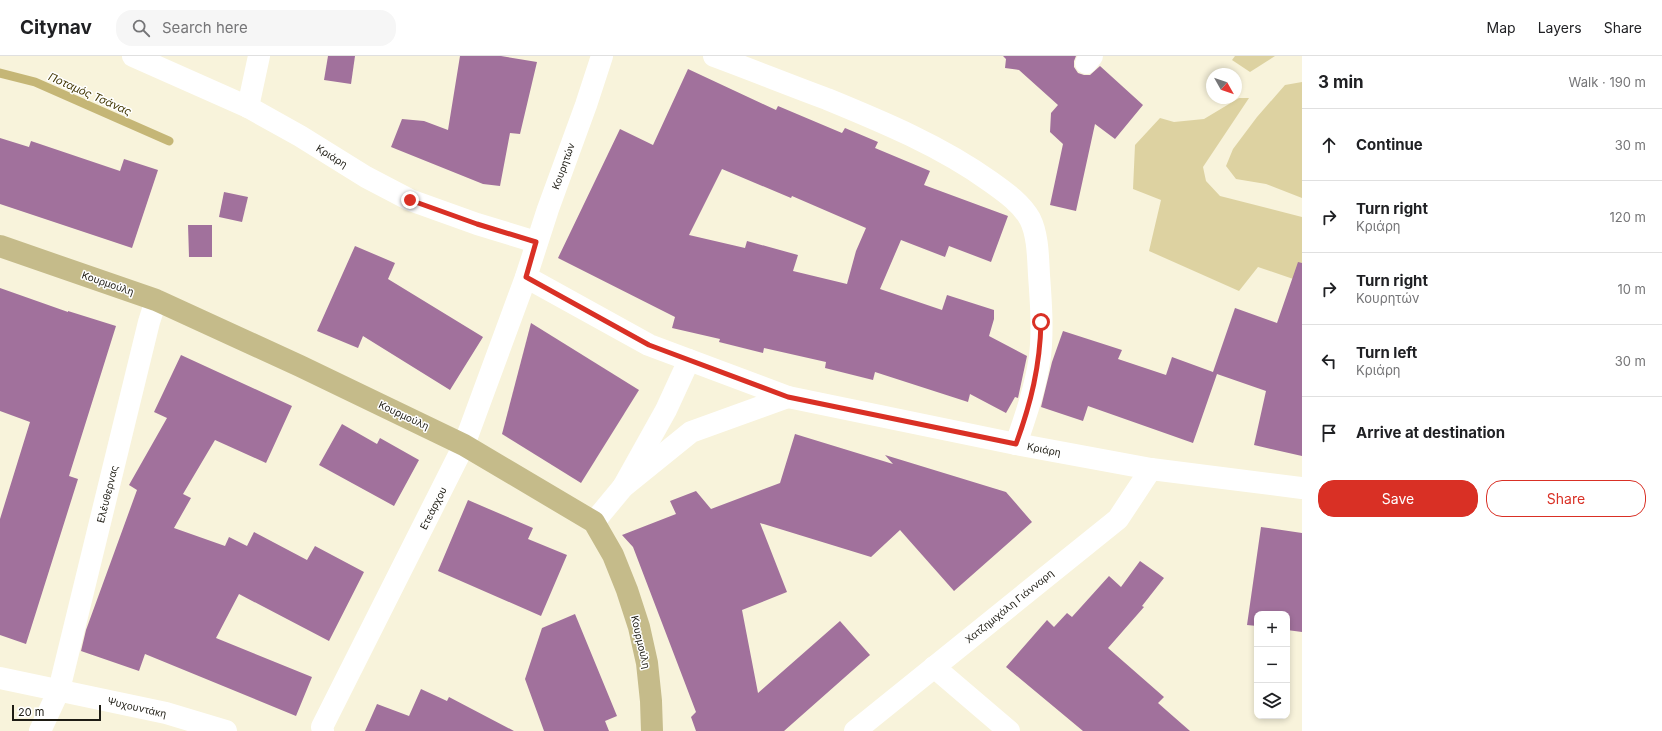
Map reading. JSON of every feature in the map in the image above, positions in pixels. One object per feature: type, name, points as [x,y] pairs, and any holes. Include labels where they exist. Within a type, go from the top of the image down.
[{"type":"main road","name":"Κουρμούλη","points":[[0,246],[156,300],[300,366],[464,444],[594,522],[613,555],[639,626],[647,663],[651,701],[652,731]]},
{"type":"street","name":"Κριάρη","points":[[133,56],[248,107],[300,136],[366,177],[410,200],[477,224],[536,242]]},
{"type":"street","points":[[248,107],[259,56]]},
{"type":"street","name":"Κουρητών","points":[[526,277],[536,242],[586,106],[602,56]]},
{"type":"street","points":[[714,56],[868,116],[910,136],[952,157],[980,174],[1002,190],[1022,208],[1032,224],[1038,258],[1041,304],[1041,345],[1038,369],[1028,409],[1016,444]]},
{"type":"street","name":"Κριάρη","points":[[526,277],[649,345],[788,397],[1016,444],[1151,469],[1302,488]]},
{"type":"street","name":"Ετεάρχου","points":[[323,731],[322,727],[464,444],[526,277]]},
{"type":"street","name":"Ελέυθερνας","points":[[40,731],[59,690],[145,337],[156,300]]},
{"type":"street","points":[[594,522],[623,487],[666,410],[689,360]]},
{"type":"street","points":[[623,487],[690,432],[788,397]]},
{"type":"street","name":"Χατζημιχάλη Γιάνναρη","points":[[855,731],[1118,519],[1151,469]]},
{"type":"street","points":[[934,667],[1010,731]]},
{"type":"street","name":"Ψυχουντάκη","points":[[0,678],[166,713],[226,731]]},
{"type":"shaded area","points":[[1235,56],[1275,56],[1250,72],[1232,60]]},
{"type":"shaded area","points":[[1302,82],[1302,198],[1266,184],[1236,179],[1226,166],[1233,149],[1257,117],[1285,85]]},
{"type":"shaded area","points":[[1242,98],[1249,98],[1203,167],[1206,181],[1220,196],[1302,217],[1302,282],[1258,267],[1239,291],[1149,251],[1161,200],[1133,189],[1135,145],[1160,118],[1174,122],[1204,119],[1229,104],[1242,104]]},
{"type":"building","points":[[328,56],[355,56],[351,84],[324,80]]},
{"type":"building","points":[[460,56],[501,56],[537,62],[520,134],[510,133],[500,186],[483,184],[391,147],[402,119],[424,121],[448,130]]},
{"type":"building","points":[[1003,56],[1076,56],[1074,67],[1078,73],[1090,75],[1100,66],[1143,105],[1115,139],[1095,124],[1076,211],[1050,205],[1063,144],[1050,132],[1051,113],[1058,105],[1019,70],[1005,68],[1006,59]]},
{"type":"building","points":[[688,69],[776,110],[778,106],[842,133],[845,128],[878,142],[875,148],[930,171],[924,185],[1008,216],[991,262],[949,246],[945,257],[901,240],[880,289],[942,310],[947,295],[994,310],[994,319],[989,336],[1027,356],[1018,398],[1015,397],[1006,413],[970,394],[968,402],[875,372],[873,380],[825,368],[826,362],[764,348],[763,353],[719,342],[720,339],[672,328],[675,317],[558,258],[620,129],[653,145]],"holes":[[[722,169],[791,198],[792,196],[866,228],[856,251],[847,284],[793,271],[798,255],[747,241],[745,248],[689,235]]]},
{"type":"building","points":[[0,138],[29,147],[31,141],[120,171],[124,159],[158,170],[132,248],[0,204]]},
{"type":"building","points":[[224,192],[248,197],[242,222],[219,217]]},
{"type":"building","points":[[188,225],[212,225],[212,257],[189,257]]},
{"type":"building","points":[[355,246],[395,263],[388,279],[483,337],[450,390],[363,336],[358,348],[317,331]]},
{"type":"building","points":[[1298,262],[1302,263],[1302,456],[1254,445],[1266,391],[1217,374],[1193,443],[1088,406],[1083,421],[1041,407],[1052,362],[1063,331],[1122,350],[1118,359],[1166,375],[1172,357],[1213,372],[1235,308],[1277,323]]},
{"type":"building","points":[[0,288],[68,312],[116,326],[69,476],[78,479],[26,644],[0,635],[0,519],[30,422],[0,411]]},
{"type":"building","points":[[531,323],[639,390],[581,483],[502,434]]},
{"type":"building","points":[[181,355],[292,406],[266,463],[215,440],[183,494],[191,498],[174,528],[225,546],[229,537],[247,546],[254,532],[307,560],[315,546],[364,572],[329,641],[239,594],[216,638],[312,677],[296,716],[145,654],[139,671],[81,651],[86,630],[137,490],[129,485],[167,418],[154,412]]},
{"type":"building","points":[[342,424],[377,444],[380,438],[419,460],[394,506],[319,465]]},
{"type":"building","points":[[795,434],[893,464],[885,455],[1006,492],[1032,522],[954,591],[900,530],[871,557],[760,523],[787,592],[742,610],[758,693],[840,621],[870,655],[784,731],[696,731],[691,717],[696,712],[633,547],[622,535],[676,514],[670,501],[696,491],[711,509],[780,483]]},
{"type":"building","points":[[468,500],[533,528],[528,539],[567,555],[541,616],[438,571]]},
{"type":"building","points":[[1261,527],[1302,533],[1302,632],[1290,630],[1290,611],[1254,611],[1254,626],[1247,625]]},
{"type":"building","points":[[1140,561],[1164,578],[1142,606],[1144,607],[1108,648],[1164,697],[1158,703],[1190,731],[1083,731],[1006,667],[1047,620],[1054,627],[1067,613],[1072,617],[1109,576],[1121,587]]},
{"type":"building","points":[[575,614],[617,716],[605,721],[609,731],[544,731],[525,679],[542,628]]},
{"type":"building","points":[[421,689],[447,701],[449,697],[514,731],[365,731],[377,704],[409,716]]},
{"type":"waterway","name":"Ποταμός Τσάνας","points":[[0,73],[35,82],[169,141]]},
{"type":"route","points":[[410,200],[477,224],[536,242],[526,277],[649,345],[788,397],[1016,444],[1028,409],[1038,369],[1041,345],[1041,322]]}]
